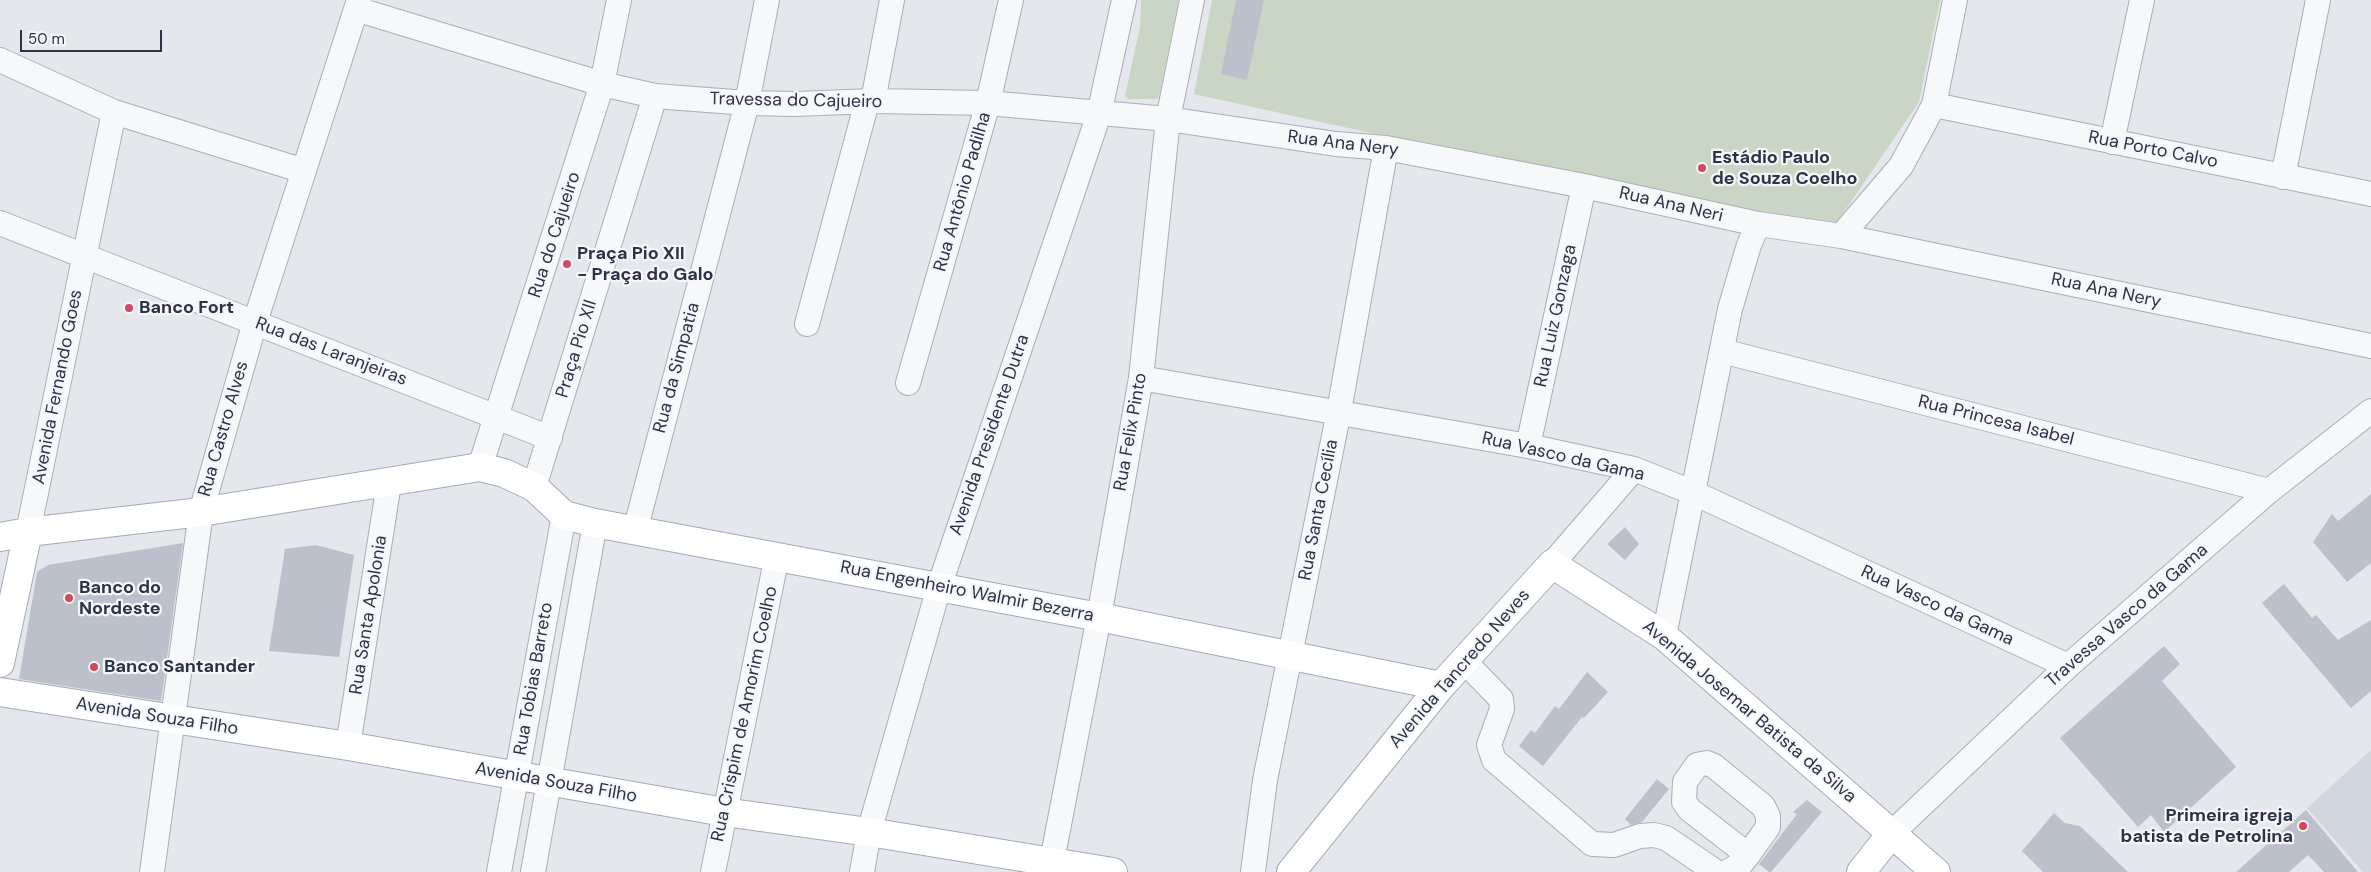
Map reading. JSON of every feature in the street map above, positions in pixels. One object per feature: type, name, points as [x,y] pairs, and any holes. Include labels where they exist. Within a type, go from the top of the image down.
[{"type":"main road","name":"Rua Engenheiro Walmir Bezerra","points":[[492,470],[534,487],[564,515],[595,523],[1099,617],[1441,686]]},
{"type":"main road","points":[[0,537],[28,532],[201,512],[389,483],[492,470]]},
{"type":"main road","name":"Avenida Fernando Goes","points":[[0,663],[28,532]]},
{"type":"main road","name":"Avenida Josemar Batista da Silva","points":[[1552,564],[1664,636],[1936,872]]},
{"type":"main road","name":"Avenida Tancredo Neves","points":[[1291,872],[1441,686],[1552,564]]},
{"type":"main road","name":"Avenida Souza Filho","points":[[0,692],[348,746],[724,812],[869,832],[1113,872]]},
{"type":"main road","points":[[1861,872],[1892,833]]},
{"type":"street","name":"Rua do Cajueiro","points":[[492,470],[497,417],[602,84],[619,0]]},
{"type":"street","name":"Rua da Simpatia","points":[[635,530],[747,103],[767,0]]},
{"type":"street","points":[[807,324],[870,102],[892,0]]},
{"type":"street","name":"Rua Antônio Padilha","points":[[908,383],[988,103],[1011,0]]},
{"type":"street","name":"Avenida Presidente Dutra","points":[[862,872],[869,832],[939,587],[1099,114],[1124,0]]},
{"type":"street","name":"Rua Felix Pinto","points":[[1052,861],[1099,617],[1141,378],[1168,119],[1192,0]]},
{"type":"street","points":[[1841,236],[1901,166],[1934,105],[1955,0]]},
{"type":"street","points":[[2112,142],[2142,0]]},
{"type":"street","points":[[2283,176],[2318,0]]},
{"type":"street","name":"Travessa do Cajueiro","points":[[357,5],[602,84],[655,96],[747,103],[988,103],[1099,114]]},
{"type":"street","name":"Rua Castro Alves","points":[[152,872],[201,512],[255,322],[357,5]]},
{"type":"street","points":[[0,60],[114,112],[304,171]]},
{"type":"street","name":"Praça Pio XII","points":[[534,487],[655,96]]},
{"type":"street","name":"Rua Porto Calvo","points":[[1934,105],[2371,194]]},
{"type":"street","name":"Avenida Fernando Goes","points":[[28,532],[114,112]]},
{"type":"street","name":"Rua Ana Nery","points":[[1099,114],[1168,119],[1336,144],[1386,148],[1584,186]]},
{"type":"street","name":"Rua Santa Cecília","points":[[1253,872],[1265,780],[1338,412],[1386,148]]},
{"type":"street","name":"Rua Ana Neri","points":[[1584,186],[1758,224],[1841,236]]},
{"type":"street","name":"Rua Luiz Gonzaga","points":[[1528,446],[1584,186]]},
{"type":"street","name":"Rua das Laranjeiras","points":[[0,223],[550,438]]},
{"type":"street","points":[[1664,636],[1730,309],[1749,245],[1758,224]]},
{"type":"street","name":"Rua Ana Nery","points":[[1841,236],[2371,346]]},
{"type":"street","name":"Rua Princesa Isabel","points":[[1722,351],[2269,491]]},
{"type":"street","name":"Rua Vasco da Gama","points":[[1141,378],[1528,446],[1634,470],[1694,493],[2068,666]]},
{"type":"street","name":"Travessa Vasco da Gama","points":[[1892,833],[2068,666],[2269,491],[2371,411]]},
{"type":"street","name":"Avenida Tancredo Neves","points":[[1552,564],[1634,470]]},
{"type":"street","name":"Rua Santa Apolonia","points":[[348,746],[389,483]]},
{"type":"street","name":"Rua Tobias Barreto","points":[[499,872],[564,515]]},
{"type":"street","name":"Rua Tobias Barreto","points":[[533,872],[595,523]]},
{"type":"street","name":"Rua Crispim de Amorim Coelho","points":[[713,872],[777,556]]},
{"type":"street","points":[[1464,661],[1501,699],[1502,709],[1489,745],[1494,760],[1592,844],[1614,845],[1640,836],[1654,835],[1666,838],[1716,872]]},
{"type":"street","points":[[1727,872],[1741,864],[1748,855]]},
{"type":"shaded area","points":[[2371,750],[2371,872],[2363,872],[2307,808]]},
{"type":"green space","points":[[1141,0],[1179,0],[1159,97],[1156,99],[1128,99],[1125,96],[1140,27]]},
{"type":"green space","name":"Estádio Paulo de Souza Coelho","points":[[1212,0],[1940,0],[1919,102],[1829,234],[1194,94]]},
{"type":"building","points":[[1236,0],[1264,0],[1247,80],[1221,74]]},
{"type":"building","points":[[2371,494],[2371,563],[2347,582],[2313,542],[2332,514],[2338,521]]},
{"type":"building","points":[[1625,527],[1639,544],[1625,560],[1607,544]]},
{"type":"building","points":[[183,543],[161,701],[19,679],[37,572],[48,565]]},
{"type":"building","points":[[316,545],[354,555],[339,657],[269,651],[285,549]]},
{"type":"building","points":[[2284,584],[2312,618],[2316,615],[2338,640],[2371,620],[2371,691],[2351,708],[2262,603]]},
{"type":"building","points":[[2164,646],[2180,664],[2162,681],[2236,767],[2164,832],[2151,815],[2138,827],[2060,738]]},
{"type":"building","points":[[1587,672],[1608,692],[1584,718],[1582,717],[1543,766],[1519,746],[1531,730],[1535,733],[1555,706],[1559,709]]},
{"type":"building","points":[[1657,779],[1669,789],[1642,822],[1631,825],[1625,819]]},
{"type":"building","points":[[1807,800],[1822,812],[1769,872],[1759,864],[1797,814],[1793,812]]},
{"type":"building","name":"Primeira igreja batista de Petrolina","points":[[2306,810],[2358,872],[2324,872],[2308,855],[2289,872],[2236,872]]},
{"type":"building","points":[[2054,813],[2065,823],[2080,826],[2128,872],[2043,872],[2022,851]]},
{"type":"place","name":"Estádio Paulo de Souza Coelho","points":[[1702,168]]},
{"type":"place","name":"Praça Pio XII - Praça do Galo","points":[[567,264]]},
{"type":"place","name":"Banco Fort","points":[[129,308]]},
{"type":"place","name":"Banco do Nordeste","points":[[69,598]]},
{"type":"place","name":"Banco Santander","points":[[94,667]]},
{"type":"place","name":"Primeira igreja batista de Petrolina","points":[[2303,826]]}]
